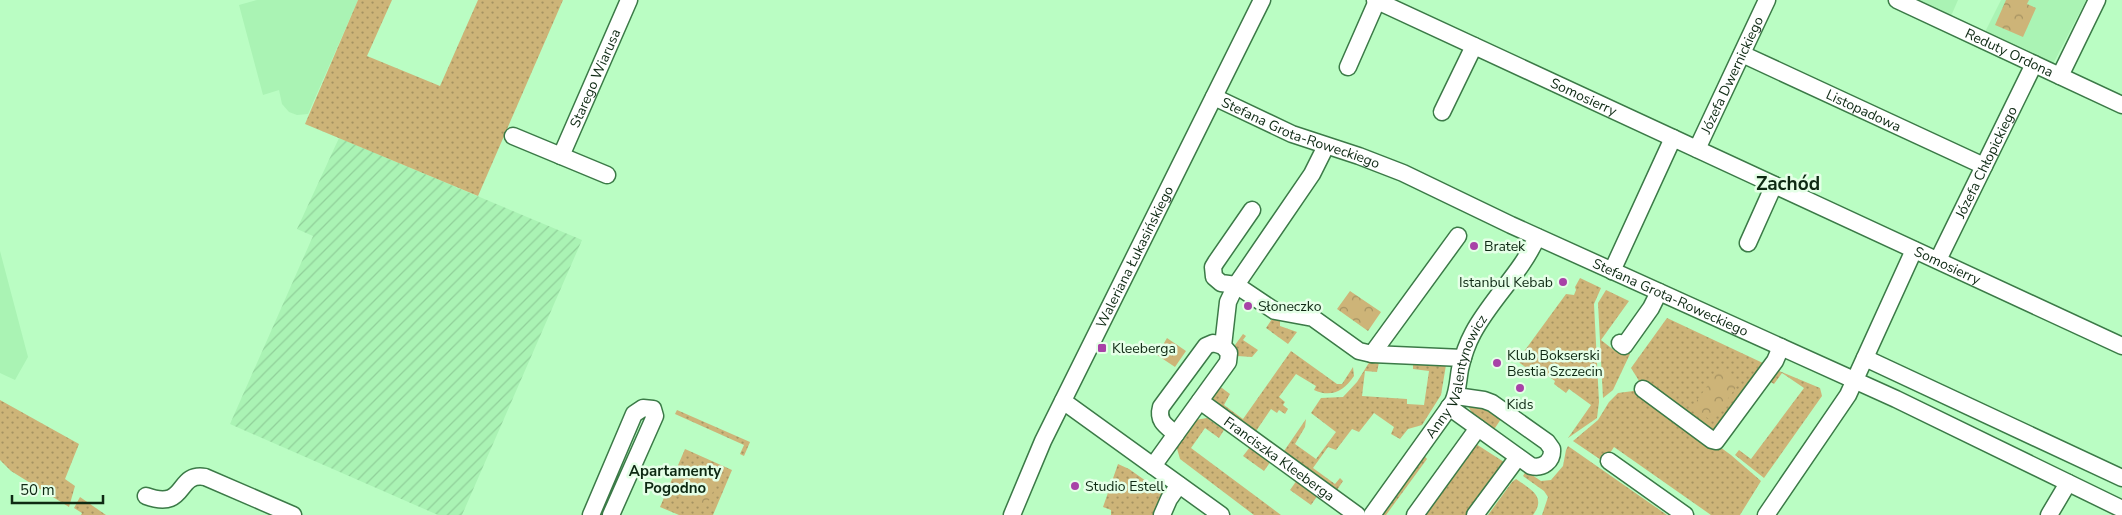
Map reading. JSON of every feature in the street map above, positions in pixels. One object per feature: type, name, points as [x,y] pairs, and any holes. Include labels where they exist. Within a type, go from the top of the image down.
[{"type":"street","name":"Starego Wiarusa","points":[[561,156],[629,0]]},
{"type":"street","name":"Waleriana Łukasińskiego","points":[[1012,515],[1063,401],[1262,0]]},
{"type":"street","name":"Somosierry","points":[[1348,67],[1376,0],[2122,346]]},
{"type":"street","name":"Józefa Dwernickiego","points":[[1697,149],[1767,0]]},
{"type":"street","name":"Reduty Ordona","points":[[1897,0],[2122,105]]},
{"type":"street","points":[[2060,76],[2097,0]]},
{"type":"street","points":[[1442,112],[1474,46]]},
{"type":"street","name":"Listopadowa","points":[[1742,54],[1984,166]]},
{"type":"street","name":"Józefa Chłopickiego","points":[[1938,260],[2034,64]]},
{"type":"street","name":"Stefana Grota-Roweckiego","points":[[1214,97],[1292,134],[1403,173],[1537,237],[1855,381],[2068,484],[2122,508]]},
{"type":"street","points":[[513,136],[607,175]]},
{"type":"street","points":[[1612,271],[1673,138]]},
{"type":"street","points":[[1223,346],[1228,302],[1236,285],[1312,174],[1326,146]]},
{"type":"street","points":[[1748,243],[1774,185]]},
{"type":"street","points":[[1252,210],[1214,267],[1213,273],[1218,281],[1236,285],[1275,311],[1313,318],[1359,351],[1372,354],[1463,358]]},
{"type":"street","points":[[1372,354],[1458,236]]},
{"type":"street","name":"Anny Walentynowicz","points":[[1372,515],[1452,402],[1463,358],[1482,318],[1530,253],[1537,237]]},
{"type":"street","points":[[1766,515],[1848,396],[1914,250]]},
{"type":"street","points":[[1620,343],[1624,346],[1648,312],[1659,292]]},
{"type":"street","points":[[1152,466],[1176,434],[1228,362],[1229,353],[1223,346],[1213,343],[1206,346],[1161,407],[1159,416],[1161,421],[1176,434]]},
{"type":"street","points":[[1643,389],[1712,440],[1716,441],[1775,361],[1781,347]]},
{"type":"street","points":[[1865,358],[2122,478]]},
{"type":"street","points":[[1484,400],[1492,403],[1547,442],[1552,449],[1551,457],[1540,467],[1531,466],[1478,428],[1452,402],[1484,400]]},
{"type":"street","points":[[1063,401],[1221,515]]},
{"type":"street","name":"Franciszka Kleeberga","points":[[1200,401],[1357,515]]},
{"type":"street","points":[[591,515],[634,414],[643,408],[653,409],[655,416],[611,515]]},
{"type":"street","points":[[1415,515],[1478,428]]},
{"type":"street","points":[[1475,515],[1518,456]]},
{"type":"street","points":[[1609,461],[1685,515]]},
{"type":"street","points":[[146,496],[162,501],[169,500],[177,495],[187,480],[197,476],[212,480],[292,515]]},
{"type":"street","points":[[2049,515],[2068,484]]},
{"type":"street","points":[[1162,515],[1169,499],[1179,485]]},
{"type":"shaded area","points":[[257,0],[358,0],[308,114],[297,115],[289,112],[282,104],[279,90],[263,95],[239,5]]},
{"type":"shaded area","points":[[1916,0],[1958,0],[1951,16]]},
{"type":"shaded area","points":[[2001,0],[2086,0],[2053,64],[1985,32]]},
{"type":"shaded area","points":[[339,138],[582,240],[462,515],[438,515],[230,424],[313,236],[297,229]]},
{"type":"shaded area","points":[[0,251],[28,357],[15,380],[0,373]]},
{"type":"green space","points":[[358,0],[392,0],[367,56],[440,86],[478,0],[563,0],[478,196],[305,124]]},
{"type":"green space","points":[[2006,0],[2029,0],[2027,4],[2036,8],[2023,37],[1995,25]]},
{"type":"green space","points":[[1580,278],[1601,288],[1594,304],[1599,402],[1597,418],[1568,438],[1591,405],[1569,389],[1566,393],[1554,384],[1555,381],[1534,366],[1531,371],[1517,361],[1566,294],[1574,295],[1575,287]]},
{"type":"green space","points":[[1606,290],[1629,301],[1601,340],[1615,351],[1619,346],[1630,354],[1613,390],[1603,398],[1598,303]]},
{"type":"green space","points":[[1350,291],[1381,312],[1368,331],[1337,309]]},
{"type":"green space","points":[[1271,315],[1280,317],[1280,326],[1297,332],[1288,344],[1266,328],[1272,319]]},
{"type":"green space","points":[[1667,318],[1765,364],[1712,436],[1641,384],[1631,368]]},
{"type":"green space","points":[[1243,334],[1246,336],[1243,340],[1258,350],[1252,357],[1237,356],[1235,345]]},
{"type":"green space","points":[[1167,338],[1186,351],[1175,367],[1157,355]]},
{"type":"green space","points":[[1291,351],[1337,384],[1342,384],[1353,367],[1354,376],[1346,386],[1337,392],[1326,393],[1314,390],[1316,386],[1296,374],[1279,397],[1285,402],[1283,405],[1288,409],[1285,414],[1279,410],[1277,413],[1271,409],[1254,434],[1208,400],[1218,385],[1230,394],[1224,405],[1243,419]]},
{"type":"green space","points":[[1370,361],[1379,362],[1377,372],[1365,371],[1362,396],[1407,399],[1407,404],[1424,405],[1429,371],[1413,369],[1413,361],[1446,365],[1441,395],[1422,425],[1408,429],[1400,439],[1391,434],[1394,427],[1374,413],[1359,432],[1352,429],[1336,450],[1328,447],[1313,468],[1335,484],[1340,478],[1343,481],[1335,493],[1282,454],[1306,419],[1305,427],[1295,444],[1316,459],[1336,432],[1311,413],[1321,398],[1343,397],[1357,382]]},
{"type":"green space","points":[[1720,369],[1739,383],[1712,421],[1692,407]]},
{"type":"green space","points":[[1777,370],[1820,388],[1822,396],[1764,478],[1735,455],[1739,450],[1751,459],[1804,388],[1782,373],[1774,384],[1769,381]]},
{"type":"green space","points":[[1641,390],[1731,455],[1761,481],[1740,515],[1711,515],[1614,447],[1604,462],[1573,441],[1598,420],[1609,402],[1618,393]]},
{"type":"green space","points":[[0,400],[79,444],[65,479],[75,486],[69,507],[11,471],[0,460]]},
{"type":"green space","points":[[1472,402],[1487,406],[1501,419],[1493,431],[1475,418],[1468,406]]},
{"type":"green space","points":[[677,410],[750,442],[744,456],[740,454],[744,445],[675,414]]},
{"type":"green space","points":[[1207,418],[1224,430],[1219,438],[1205,428],[1191,448],[1281,515],[1254,515],[1180,459],[1176,445],[1195,420]]},
{"type":"green space","points":[[1476,444],[1504,462],[1466,515],[1424,515]]},
{"type":"green space","points":[[1568,446],[1667,515],[1542,515],[1548,497],[1544,491],[1523,476],[1526,471],[1541,481],[1551,480],[1563,466]]},
{"type":"green space","points":[[1250,447],[1271,461],[1264,471],[1243,456]]},
{"type":"green space","points":[[685,449],[732,470],[713,515],[679,515],[660,507]]},
{"type":"green space","points":[[1422,453],[1427,459],[1386,515],[1381,515]]},
{"type":"green space","points":[[1118,464],[1129,469],[1163,493],[1161,504],[1154,515],[1111,515],[1111,510],[1103,507]]},
{"type":"green space","points":[[692,471],[717,483],[706,507],[681,496]]},
{"type":"green space","points":[[1516,479],[1531,490],[1537,498],[1537,508],[1533,515],[1488,515],[1512,482]]},
{"type":"green space","points":[[1297,480],[1318,495],[1311,505],[1290,490]]},
{"type":"green space","points":[[80,497],[106,515],[81,515],[82,513],[74,508]]},
{"type":"place","name":"Bratek","points":[[1474,246]]},
{"type":"place","name":"Istanbul Kebab","points":[[1563,282]]},
{"type":"place","name":"Słoneczko","points":[[1248,306]]},
{"type":"place","name":"Kleeberga","points":[[1102,348]]},
{"type":"place","name":"Klub Bokserski Bestia Szczecin","points":[[1497,363]]},
{"type":"place","name":"Kids","points":[[1520,388]]},
{"type":"place","name":"Studio Estell","points":[[1075,486]]},
{"type":"district","name":"Zachód","points":[[1788,183]]},
{"type":"district","name":"Apartamenty Pogodno","points":[[675,480]]}]
